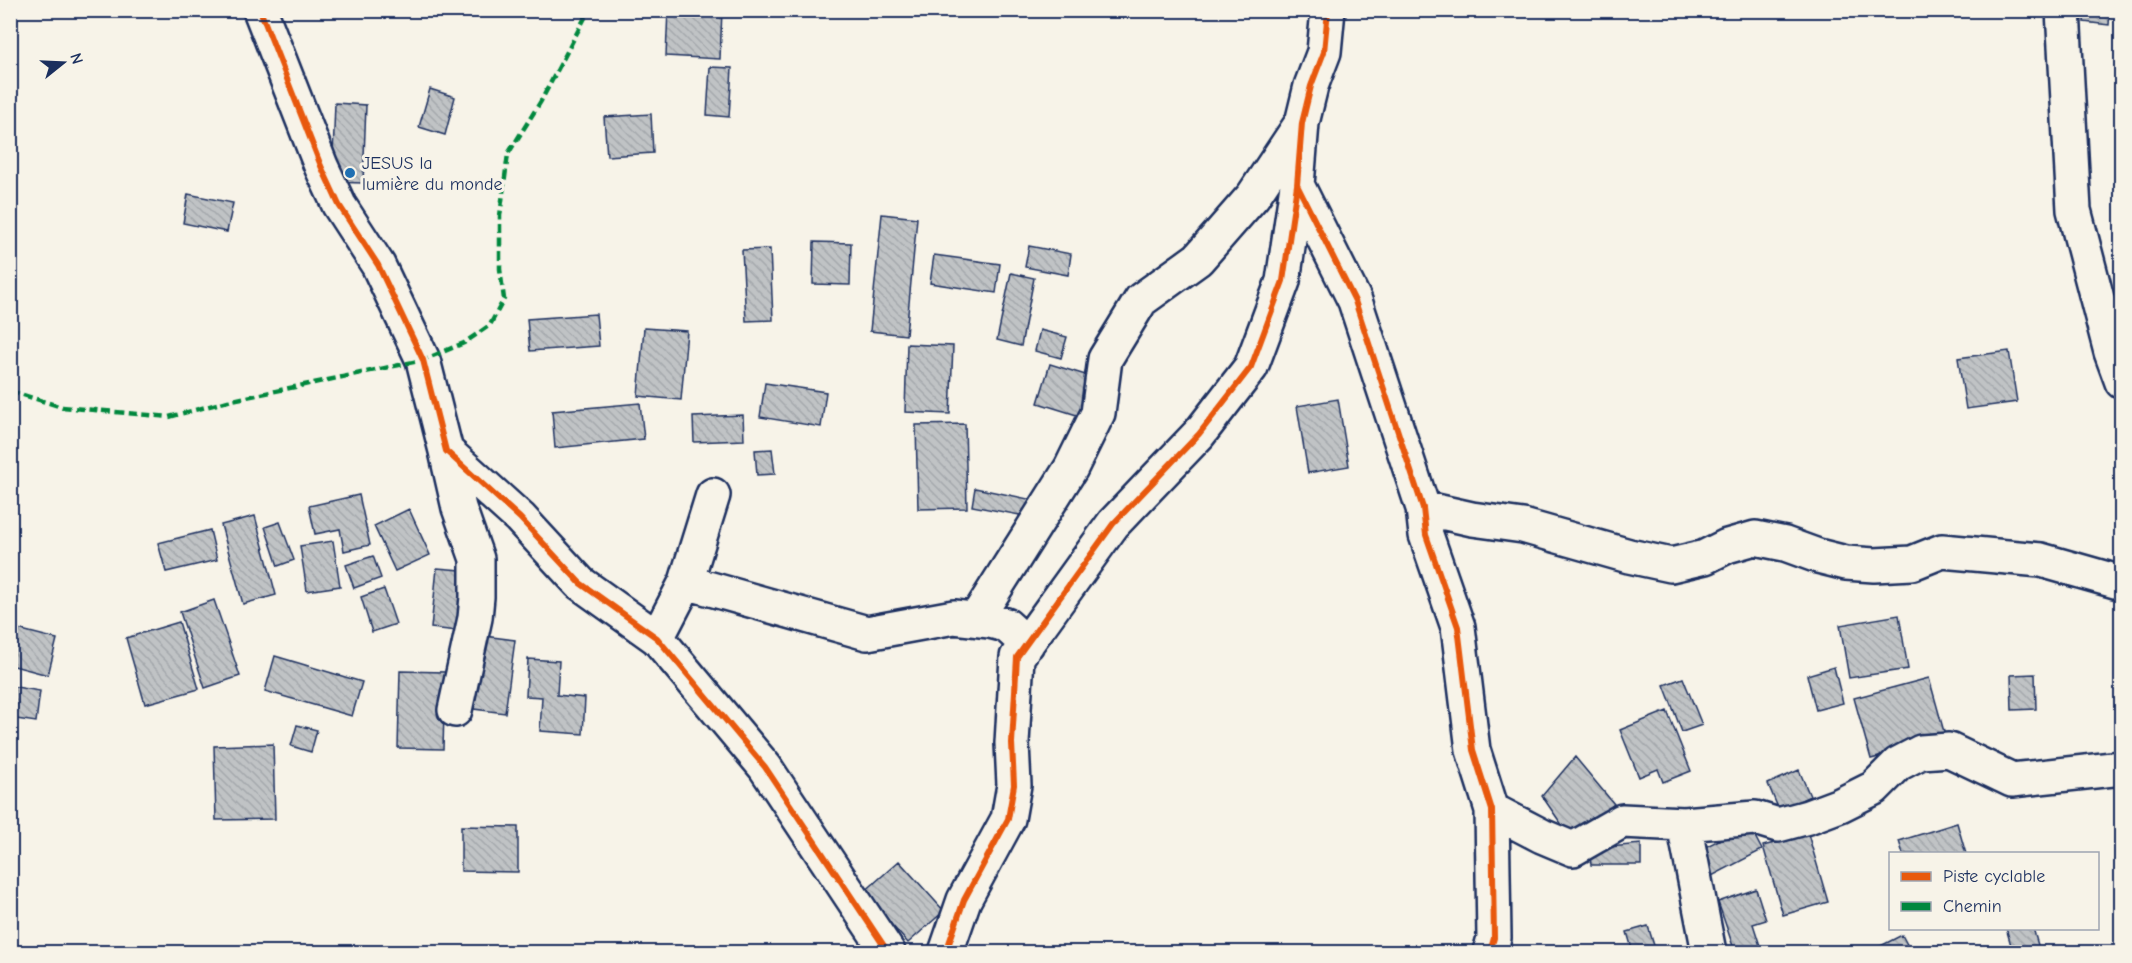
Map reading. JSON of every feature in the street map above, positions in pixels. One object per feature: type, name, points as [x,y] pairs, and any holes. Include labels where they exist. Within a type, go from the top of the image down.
[{"type":"street","points":[[260,10],[321,166],[339,204],[378,265],[423,360],[459,508],[477,559],[475,618],[455,710]]},
{"type":"street","points":[[946,952],[964,900],[1008,819],[1014,785],[1012,743],[1017,657],[1113,524],[1199,434],[1251,367],[1283,281],[1297,185],[1302,123],[1311,86],[1323,52],[1328,10]]},
{"type":"street","points":[[2063,10],[2074,210],[2111,352],[2121,381]]},
{"type":"street","points":[[976,619],[1071,468],[1098,413],[1106,359],[1141,300],[1198,259],[1253,196],[1302,123]]},
{"type":"street","points":[[1297,185],[1354,301],[1423,508],[1426,535],[1458,627],[1473,750],[1492,810],[1494,938],[1490,952]]},
{"type":"street","points":[[446,451],[520,518],[580,584],[657,638],[765,767],[888,952]]},
{"type":"street","points":[[657,638],[686,582],[712,495]]},
{"type":"street","points":[[1423,508],[1472,519],[1524,526],[1629,556],[1671,565],[1705,557],[1727,546],[1755,538],[1785,544],[1846,563],[1874,565],[1912,563],[1942,551],[2042,560],[2121,583]]},
{"type":"street","points":[[686,582],[867,633],[954,617],[1006,625],[1027,645]]},
{"type":"street","points":[[1492,810],[1573,849],[1622,821],[1684,824],[1755,818],[1778,825],[1808,817],[1840,805],[1874,788],[1898,764],[1921,752],[1949,750],[2012,780],[2121,768]]},
{"type":"street","points":[[1684,824],[1709,952]]},
{"type":"building","points":[[668,10],[722,10],[720,59],[666,56]]},
{"type":"building","points":[[2085,10],[2110,10],[2109,25],[2084,22]]},
{"type":"building","points":[[710,67],[732,68],[729,117],[707,115]]},
{"type":"building","points":[[430,89],[455,97],[445,135],[419,127]]},
{"type":"building","points":[[335,103],[366,105],[363,183],[332,182]]},
{"type":"building","points":[[651,114],[653,153],[607,156],[604,117]]},
{"type":"building","points":[[188,194],[233,203],[227,232],[183,223]]},
{"type":"building","points":[[882,214],[917,218],[906,335],[870,331]]},
{"type":"building","points":[[814,242],[851,243],[850,285],[813,284]]},
{"type":"building","points":[[1029,246],[1071,254],[1068,275],[1025,267]]},
{"type":"building","points":[[770,249],[773,320],[746,321],[742,250]]},
{"type":"building","points":[[934,255],[1000,264],[996,293],[930,283]]},
{"type":"building","points":[[1011,273],[1034,278],[1021,346],[997,340]]},
{"type":"building","points":[[596,314],[599,346],[530,351],[527,319]]},
{"type":"building","points":[[644,328],[687,331],[681,400],[638,396]]},
{"type":"building","points":[[1040,330],[1067,337],[1061,358],[1035,351]]},
{"type":"building","points":[[907,344],[953,346],[950,414],[905,412]]},
{"type":"building","points":[[2009,351],[2017,402],[1966,409],[1958,358]]},
{"type":"building","points":[[1050,364],[1092,377],[1080,416],[1038,403]]},
{"type":"building","points":[[765,383],[826,392],[821,427],[760,417]]},
{"type":"building","points":[[1338,399],[1349,466],[1308,473],[1297,406]]},
{"type":"building","points":[[640,403],[644,439],[555,448],[552,411]]},
{"type":"building","points":[[743,415],[744,440],[694,442],[693,417]]},
{"type":"building","points":[[965,424],[967,508],[918,509],[916,425]]},
{"type":"building","points":[[772,449],[775,474],[757,475],[755,450]]},
{"type":"building","points":[[975,488],[1033,500],[1030,517],[972,506]]},
{"type":"building","points":[[359,495],[370,545],[344,551],[340,529],[315,534],[309,506]]},
{"type":"building","points":[[409,509],[430,555],[395,571],[374,526]]},
{"type":"building","points":[[255,516],[276,595],[243,604],[221,525]]},
{"type":"building","points":[[280,522],[294,560],[278,566],[265,527]]},
{"type":"building","points":[[210,530],[217,560],[166,572],[158,543]]},
{"type":"building","points":[[333,541],[340,586],[307,591],[300,546]]},
{"type":"building","points":[[373,556],[381,578],[354,588],[346,565]]},
{"type":"building","points":[[437,568],[473,571],[467,632],[431,628]]},
{"type":"building","points":[[384,589],[396,624],[372,632],[361,597]]},
{"type":"building","points":[[214,600],[240,676],[205,688],[180,612]]},
{"type":"building","points":[[1899,615],[1908,669],[1849,678],[1840,625]]},
{"type":"building","points":[[179,622],[199,689],[145,704],[126,638]]},
{"type":"building","points":[[10,627],[57,639],[48,675],[10,665]]},
{"type":"building","points":[[484,636],[515,640],[505,713],[474,709]]},
{"type":"building","points":[[275,656],[362,682],[352,716],[265,691]]},
{"type":"building","points":[[528,659],[559,661],[557,695],[585,698],[583,734],[540,731],[542,697],[526,696]]},
{"type":"building","points":[[1834,667],[1843,703],[1816,710],[1807,675]]},
{"type":"building","points":[[400,671],[445,672],[443,749],[398,748]]},
{"type":"building","points":[[2035,674],[2036,709],[2012,710],[2011,675]]},
{"type":"building","points":[[1683,678],[1702,725],[1682,732],[1664,685]]},
{"type":"building","points":[[1929,678],[1946,739],[1871,759],[1854,698]]},
{"type":"building","points":[[10,686],[40,691],[36,722],[10,718]]},
{"type":"building","points":[[1667,711],[1691,771],[1663,782],[1658,769],[1639,777],[1620,730]]},
{"type":"building","points":[[297,725],[317,730],[311,752],[291,746]]},
{"type":"building","points":[[273,744],[275,819],[216,820],[214,746]]},
{"type":"building","points":[[1575,757],[1614,804],[1573,841],[1542,796]]},
{"type":"building","points":[[1799,770],[1810,796],[1779,810],[1768,784]]},
{"type":"building","points":[[1957,823],[1965,852],[1902,852],[1899,841]]},
{"type":"building","points":[[1749,825],[1762,850],[1706,879],[1693,853]]},
{"type":"building","points":[[461,826],[518,827],[518,872],[461,871]]},
{"type":"building","points":[[1808,834],[1828,902],[1783,915],[1763,846]]},
{"type":"building","points":[[1641,844],[1641,865],[1591,865],[1589,849]]},
{"type":"building","points":[[899,861],[944,911],[908,943],[863,893]]},
{"type":"building","points":[[1756,889],[1766,920],[1753,924],[1762,952],[1735,952],[1718,902]]},
{"type":"building","points":[[1648,926],[1656,952],[1633,952],[1627,932]]},
{"type":"building","points":[[2007,930],[2034,930],[2040,952],[2013,952]]},
{"type":"building","points":[[1902,935],[1911,952],[1869,952]]},
{"type":"marked path","points":[[10,391],[62,407],[169,417],[228,401],[423,360],[464,343],[490,325],[504,299],[500,269],[500,216],[508,154],[541,101],[589,10]]},
{"type":"cycle path","points":[[260,10],[321,166],[339,205],[378,265],[423,360],[446,451],[520,518],[580,583],[657,638],[765,767],[888,952]]},
{"type":"cycle path","points":[[1328,10],[1324,52],[1311,86],[1302,123],[1297,185],[1355,301],[1423,508],[1426,535],[1458,627],[1473,750],[1492,810],[1494,938],[1490,952]]},
{"type":"cycle path","points":[[946,952],[964,900],[1008,819],[1014,785],[1012,743],[1017,657],[1113,524],[1199,434],[1251,367],[1283,281],[1297,185]]},
{"type":"place","name":"JESUS la lumière du monde","points":[[350,173]]}]
